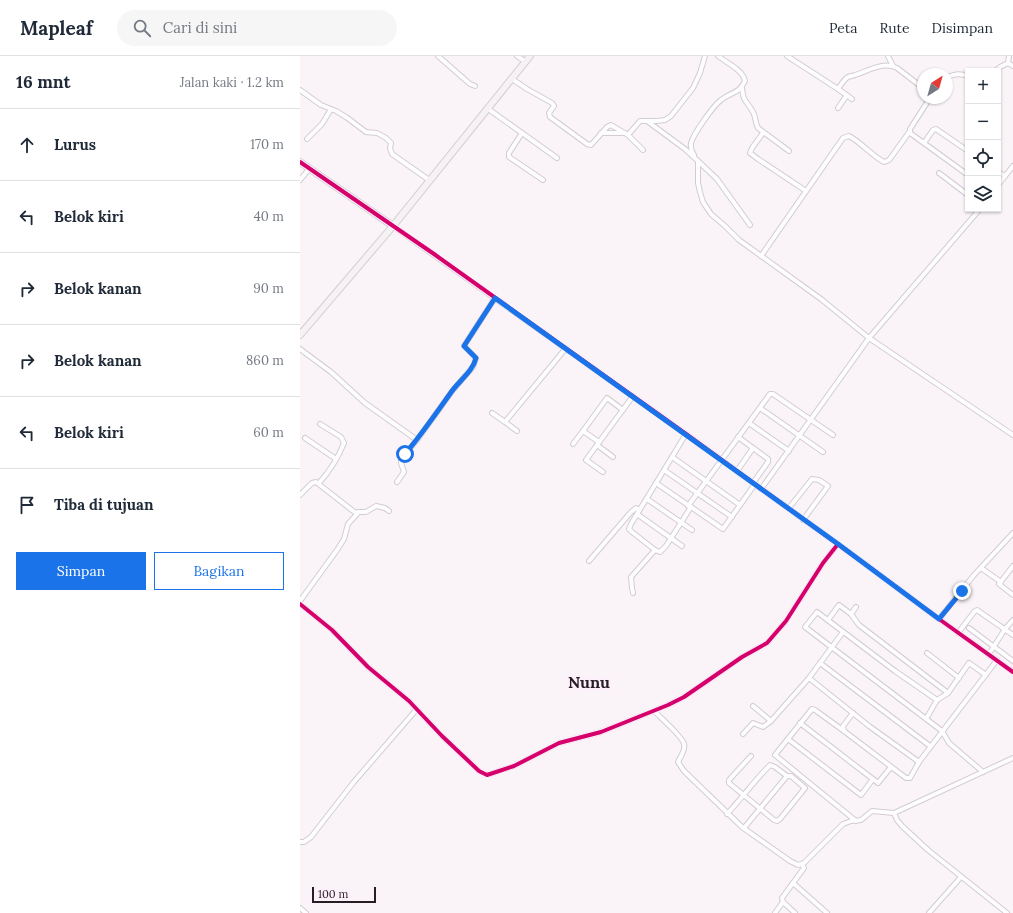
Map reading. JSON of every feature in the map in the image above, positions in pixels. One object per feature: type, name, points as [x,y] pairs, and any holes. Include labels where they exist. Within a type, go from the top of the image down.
[{"type":"main road","points":[[300,335],[392,226],[530,56]]},
{"type":"main road","points":[[300,162],[392,226]]},
{"type":"street","points":[[438,56],[474,86]]},
{"type":"street","points":[[517,56],[526,62]]},
{"type":"street","points":[[601,133],[626,134],[640,120],[665,120],[671,116],[692,88],[700,73],[705,56]]},
{"type":"street","points":[[718,56],[738,70],[745,77],[745,81],[739,91],[721,100],[695,134],[691,143],[692,153],[698,161],[698,183],[706,209],[739,240],[821,299],[870,338],[1013,435]]},
{"type":"street","points":[[787,56],[852,99]]},
{"type":"street","points":[[888,56],[893,66],[917,84]]},
{"type":"street","points":[[1008,63],[1009,56]]},
{"type":"street","points":[[1008,63],[1013,66]]},
{"type":"street","points":[[999,68],[1008,63]]},
{"type":"street","points":[[838,89],[848,77],[872,68],[893,66]]},
{"type":"street","points":[[953,75],[965,75]]},
{"type":"street","points":[[512,79],[552,102],[554,106],[549,113],[550,117],[587,144],[591,145],[601,133],[611,125],[626,134],[643,150]]},
{"type":"street","points":[[742,88],[745,102],[754,114],[758,128],[789,151]]},
{"type":"street","points":[[300,90],[321,105],[346,117],[366,132],[373,132],[386,138],[391,143],[390,148],[392,154],[429,180]]},
{"type":"street","points":[[838,108],[847,95]]},
{"type":"street","points":[[761,256],[843,138],[849,136],[884,162],[889,160],[910,131],[926,104]]},
{"type":"street","points":[[487,108],[557,158]]},
{"type":"street","points":[[307,140],[322,124],[331,109]]},
{"type":"street","points":[[647,121],[685,149],[717,179],[750,225]]},
{"type":"street","points":[[924,143],[933,130],[936,129],[965,149]]},
{"type":"street","points":[[910,131],[910,133],[965,173]]},
{"type":"street","points":[[763,133],[750,153],[806,191]]},
{"type":"street","points":[[522,134],[509,153],[509,157],[543,180]]},
{"type":"street","points":[[1001,181],[1013,166]]},
{"type":"street","points":[[300,180],[309,169]]},
{"type":"street","points":[[939,173],[965,193]]},
{"type":"street","points":[[1001,174],[1005,176]]},
{"type":"street","points":[[762,489],[870,338],[977,212]]},
{"type":"street","points":[[392,226],[686,434],[1013,672]]},
{"type":"street","points":[[398,482],[404,472],[401,459],[417,440],[453,390],[473,367],[476,358],[464,346],[495,298]]},
{"type":"street","points":[[504,422],[566,348]]},
{"type":"street","points":[[300,349],[331,372],[365,403],[417,440]]},
{"type":"street","points":[[686,434],[629,527],[630,531],[658,552],[662,551],[706,481],[769,395],[772,394],[832,435]]},
{"type":"street","points":[[603,472],[586,460],[633,396]]},
{"type":"street","points":[[573,444],[607,398],[623,410]]},
{"type":"street","points":[[760,408],[824,452]]},
{"type":"street","points":[[492,413],[517,431]]},
{"type":"street","points":[[749,423],[790,451]]},
{"type":"street","points":[[319,483],[326,475],[344,444],[341,437],[320,424]]},
{"type":"street","points":[[583,431],[613,457]]},
{"type":"street","points":[[656,483],[724,529],[769,460],[738,437]]},
{"type":"street","points":[[305,438],[336,459]]},
{"type":"street","points":[[737,471],[753,448]]},
{"type":"street","points":[[672,457],[740,505]]},
{"type":"street","points":[[664,470],[732,517]]},
{"type":"street","points":[[788,508],[812,479],[819,480],[828,486],[803,520]]},
{"type":"street","points":[[300,495],[312,483],[319,483],[331,495],[357,514]]},
{"type":"street","points":[[647,499],[692,530]]},
{"type":"street","points":[[300,601],[344,540],[348,524],[358,512],[367,511],[376,506],[389,511]]},
{"type":"street","points":[[589,561],[636,508],[638,512],[682,546]]},
{"type":"street","points":[[939,619],[981,568],[1013,533]]},
{"type":"street","points":[[300,604],[332,630],[368,667],[409,701],[442,736],[479,771],[487,775],[514,766],[559,743],[600,732],[654,711],[684,697],[742,657],[767,643],[786,620],[823,563],[838,544]]},
{"type":"street","points":[[634,593],[631,577],[655,550]]},
{"type":"street","points":[[1001,582],[1013,566]]},
{"type":"street","points":[[981,568],[1001,582],[1000,585],[1013,595]]},
{"type":"street","points":[[835,601],[851,614],[859,626],[948,693]]},
{"type":"street","points":[[828,620],[839,604]]},
{"type":"street","points":[[851,614],[856,607]]},
{"type":"street","points":[[958,633],[977,610],[1013,635]]},
{"type":"street","points":[[937,700],[895,671],[817,612],[805,627],[942,731],[949,743],[983,772]]},
{"type":"street","points":[[989,654],[993,646],[1013,620]]},
{"type":"street","points":[[969,628],[1013,661]]},
{"type":"street","points":[[743,734],[753,723],[763,727],[771,721],[809,678],[844,632]]},
{"type":"street","points":[[927,653],[959,678]]},
{"type":"street","points":[[856,821],[775,755],[812,709],[844,730],[890,767],[908,779],[918,762],[997,660]]},
{"type":"street","points":[[820,663],[930,746]]},
{"type":"street","points":[[926,719],[937,700],[948,693],[970,663],[986,675]]},
{"type":"street","points":[[809,678],[918,762]]},
{"type":"street","points":[[753,706],[771,721]]},
{"type":"street","points":[[300,842],[304,842],[311,837],[353,783],[416,710]]},
{"type":"street","points":[[654,711],[679,736],[684,744],[684,749],[678,762],[679,765],[744,828],[794,864],[802,864],[843,824],[865,818],[872,811],[894,813],[1013,758]]},
{"type":"street","points":[[844,730],[843,726],[853,713]]},
{"type":"street","points":[[800,723],[878,783],[890,767]]},
{"type":"street","points":[[788,739],[861,795],[873,779]]},
{"type":"street","points":[[728,814],[744,795],[770,766],[775,767],[787,776],[791,776],[806,788],[778,821],[774,820],[744,795],[731,785],[729,781],[750,756]]},
{"type":"street","points":[[744,828],[787,776]]},
{"type":"street","points":[[894,813],[902,826],[928,850],[1007,913]]},
{"type":"street","points":[[775,913],[783,902],[782,898],[804,868],[802,864]]},
{"type":"street","points":[[929,913],[961,877]]},
{"type":"street","points":[[793,883],[827,913]]},
{"type":"street","points":[[783,902],[795,913]]},
{"type":"street","points":[[300,908],[306,913]]},
{"type":"cycle path","points":[[300,162],[434,254],[686,434],[1013,672]]},
{"type":"cycle path","points":[[300,604],[332,630],[368,667],[409,701],[442,736],[479,771],[487,775],[514,766],[559,743],[601,732],[668,705],[684,697],[742,657],[767,643],[786,621],[823,563],[838,544]]},
{"type":"district","name":"Nunu","points":[[589,682]]},
{"type":"route","points":[[405,454],[453,390],[473,367],[476,358],[464,346],[495,298],[686,434],[939,619],[962,591]]}]
